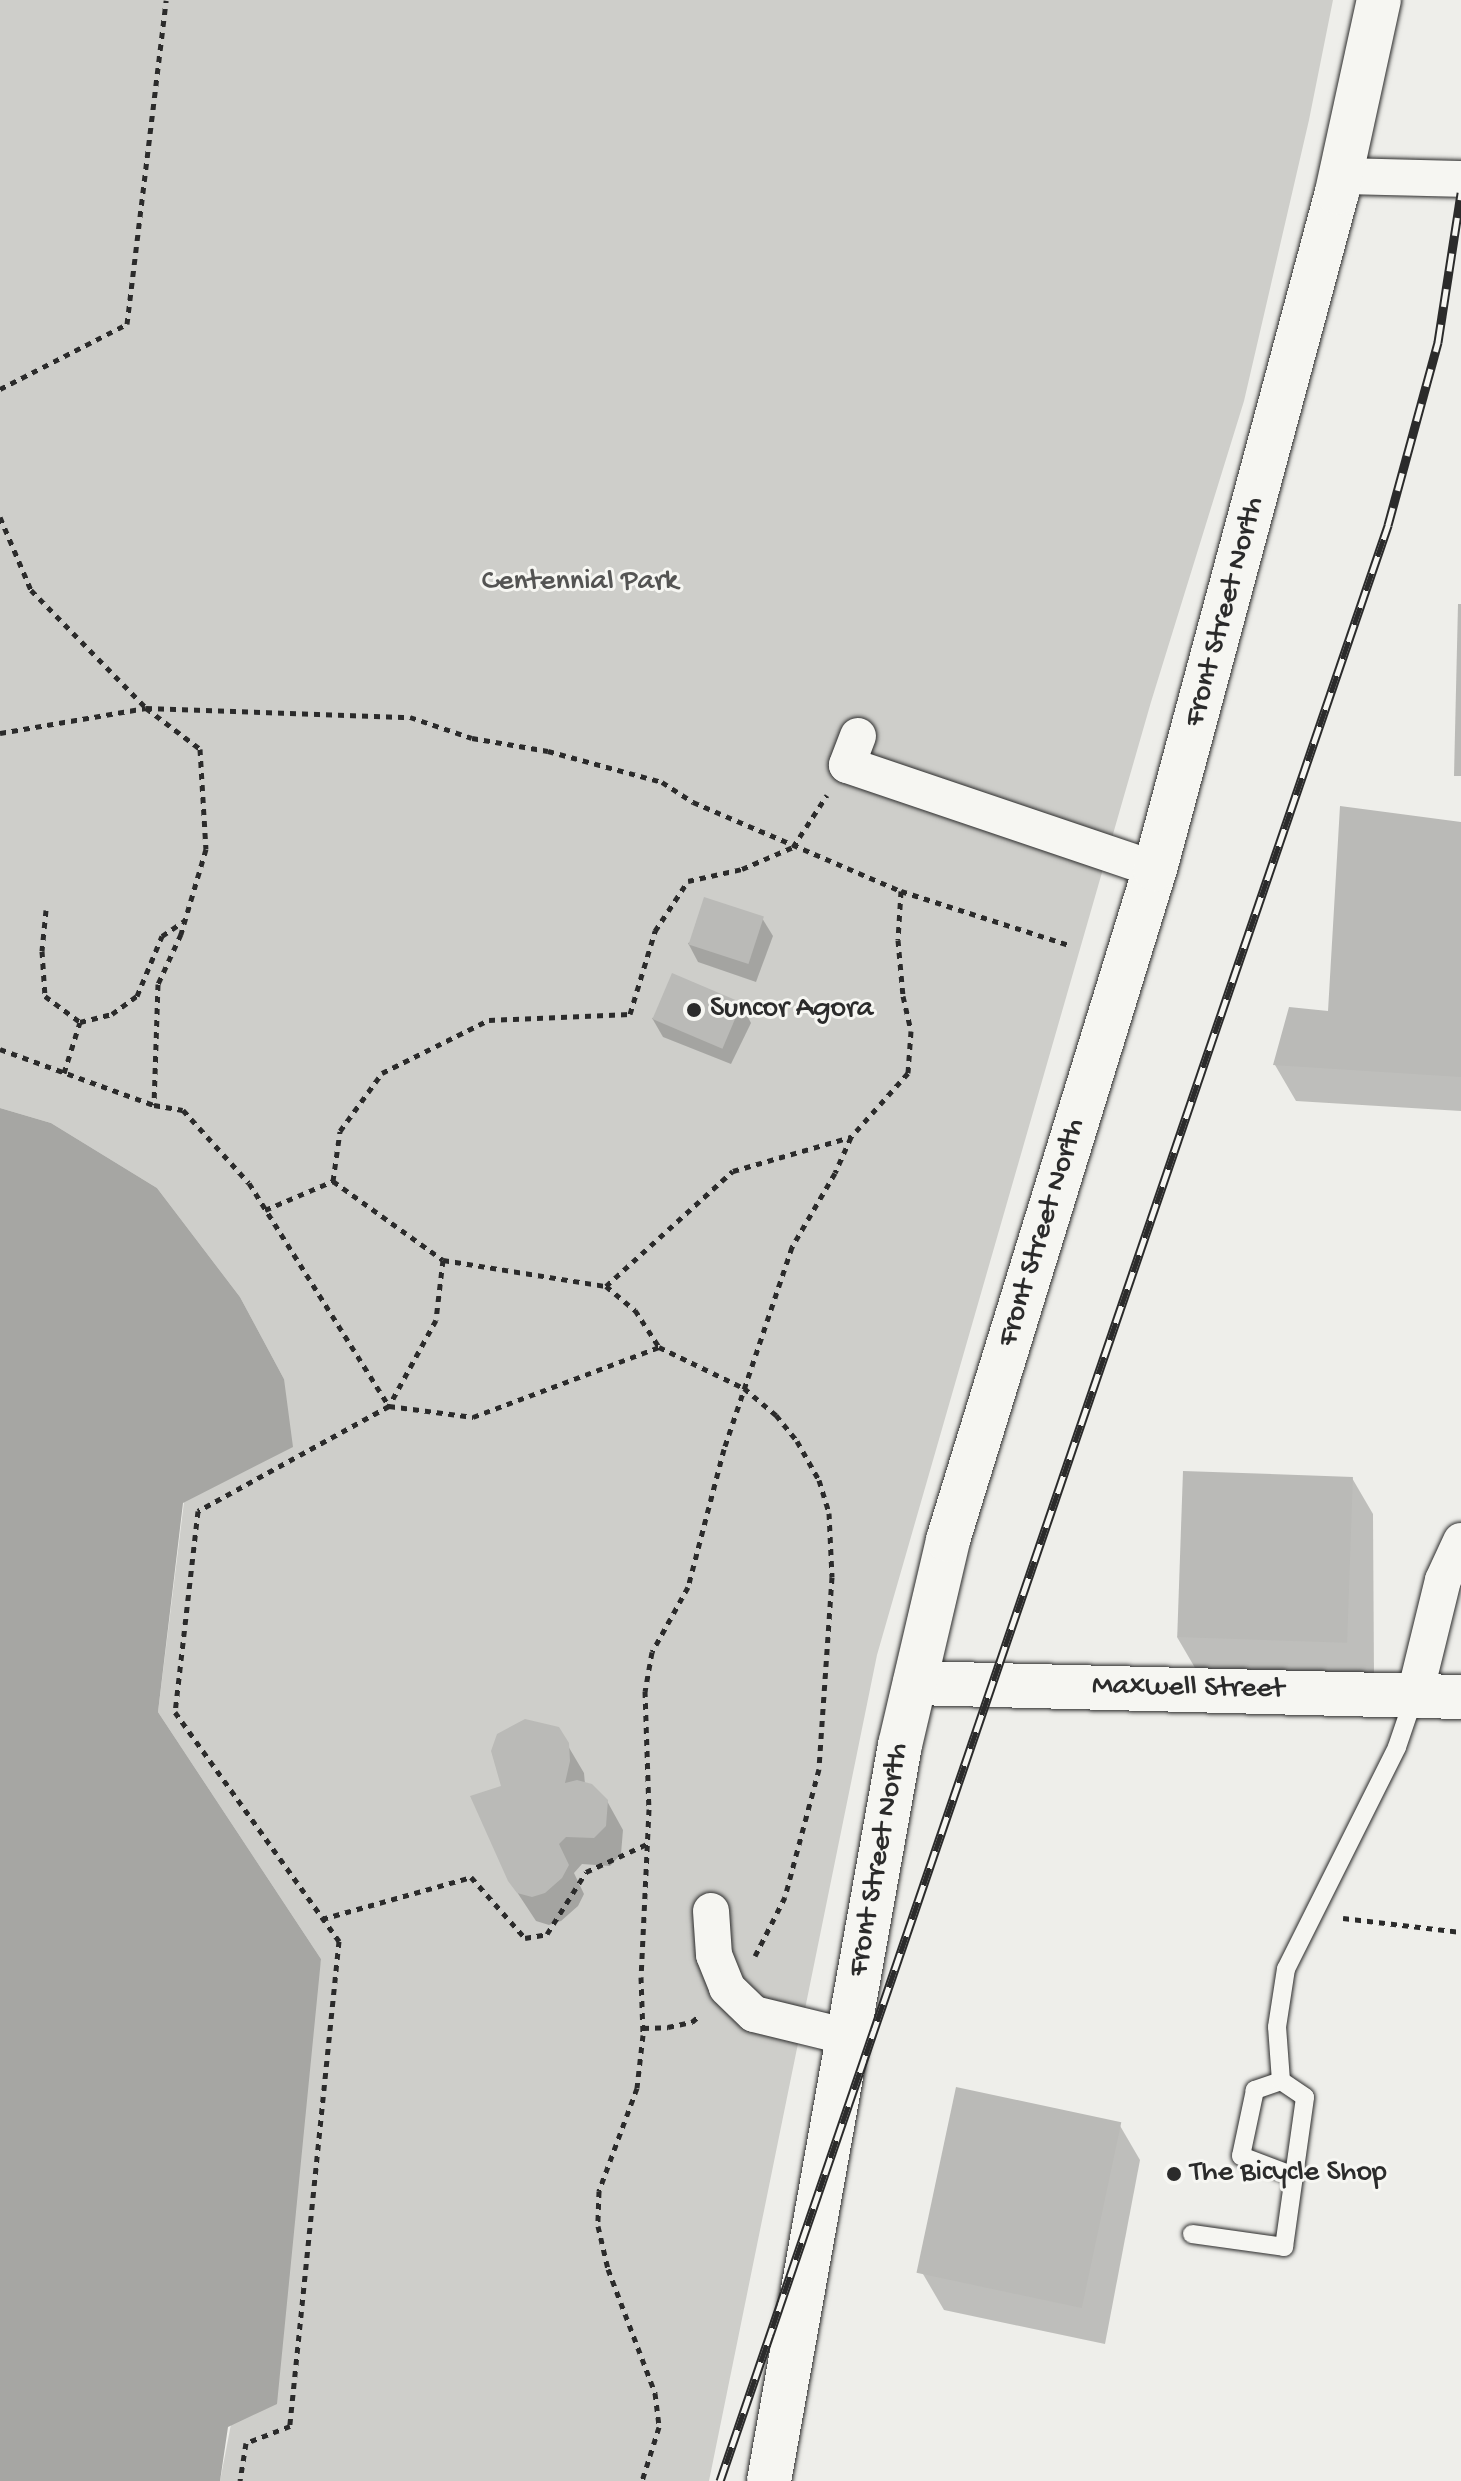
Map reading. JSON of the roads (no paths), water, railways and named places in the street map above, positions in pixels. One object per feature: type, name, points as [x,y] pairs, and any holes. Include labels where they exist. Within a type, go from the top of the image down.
[{"type":"main road","name":"Front Street North","points":[[769,2481],[915,1683],[948,1540],[1155,869],[1341,176],[1379,0]]},
{"type":"main road","name":"Maxwell Street","points":[[915,1683],[1461,1697]]},
{"type":"street","points":[[1341,176],[1461,179]]},
{"type":"street","points":[[853,750],[972,792],[1155,869]]},
{"type":"street","points":[[1415,1694],[1443,1580],[1461,1541]]},
{"type":"street","points":[[711,1911],[714,1955],[727,1988],[754,2014],[848,2037]]},
{"type":"lane","points":[[1281,2081],[1277,2027],[1286,1969],[1397,1747],[1415,1694]]},
{"type":"lane","points":[[1192,2234],[1284,2247],[1305,2097],[1281,2081]]},
{"type":"lane","points":[[1281,2081],[1255,2090],[1241,2156],[1294,2176]]},
{"type":"railway","points":[[720,2481],[1388,525],[1438,342],[1461,193]]},
{"type":"place","name":"Suncor Agora","points":[[694,1010]]},
{"type":"place","name":"The Bicycle Shop","points":[[1174,2174]]},
{"type":"park label","name":"Centennial Park","points":[[580,583]]}]
